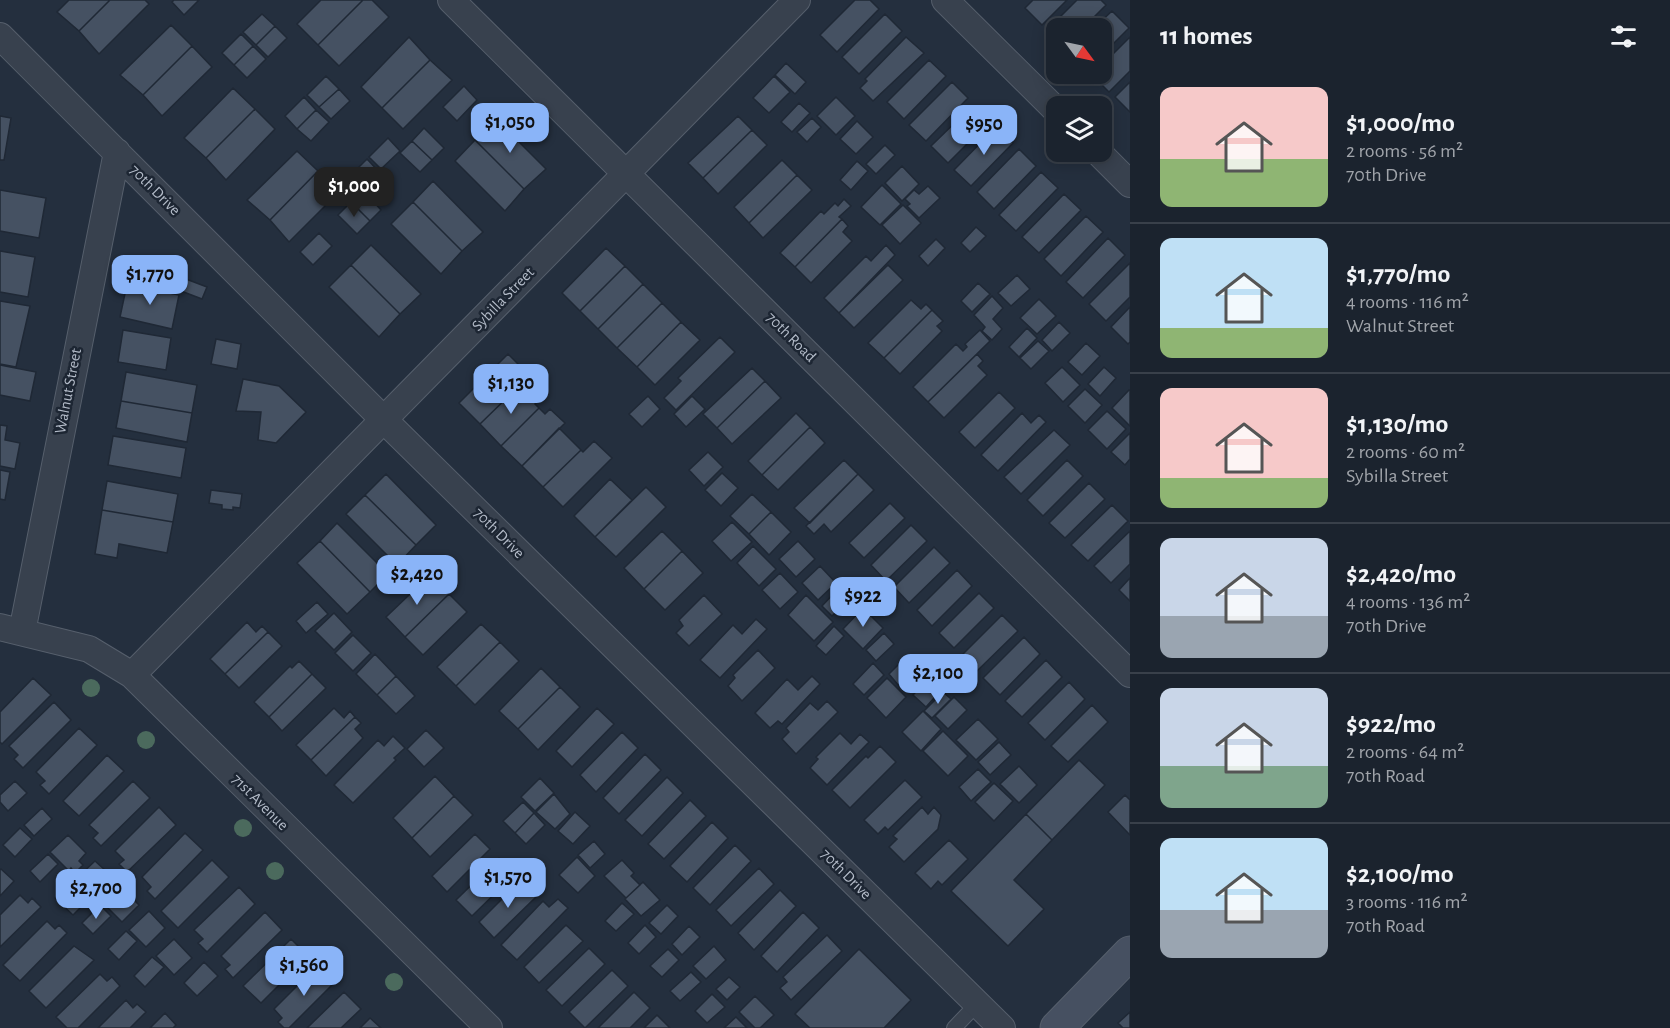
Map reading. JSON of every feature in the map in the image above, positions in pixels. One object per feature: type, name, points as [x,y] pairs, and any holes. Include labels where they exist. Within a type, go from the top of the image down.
[{"type":"main road","points":[[1057,1028],[1130,953]]},
{"type":"street","name":"70th Road","points":[[451,0],[1130,674]]},
{"type":"street","name":"Sybilla Street","points":[[132,675],[797,0]]},
{"type":"street","points":[[945,0],[1046,100]]},
{"type":"street","name":"70th Drive","points":[[0,36],[384,420],[1002,1028]]},
{"type":"street","name":"Walnut Street","points":[[11,629],[117,152]]},
{"type":"street","points":[[1108,162],[1130,184]]},
{"type":"street","name":"71st Avenue","points":[[11,629],[89,649],[132,675],[489,1028]]},
{"type":"lane","points":[[954,1028],[977,1004]]},
{"type":"building","points":[[69,0],[110,0],[79,31],[57,12]]},
{"type":"building","points":[[110,0],[145,0],[149,4],[99,54],[79,31]]},
{"type":"building","points":[[174,0],[199,0],[184,15],[172,2]]},
{"type":"building","points":[[321,0],[363,0],[318,45],[297,24]]},
{"type":"building","points":[[363,0],[372,0],[389,17],[339,66],[318,45]]},
{"type":"building","points":[[855,0],[870,0],[879,9],[837,52],[820,35]]},
{"type":"building","points":[[1033,0],[1067,0],[1049,18],[1046,18],[1042,25],[1025,8]]},
{"type":"building","points":[[1077,0],[1101,0],[1106,5],[1093,18],[1059,18]]},
{"type":"building","points":[[1112,11],[1129,28],[1112,45],[1112,18],[1105,18]]},
{"type":"building","points":[[262,14],[275,26],[256,45],[243,32]]},
{"type":"building","points":[[885,14],[902,31],[859,74],[842,57]]},
{"type":"building","points":[[171,25],[192,46],[143,95],[120,75]]},
{"type":"building","points":[[275,26],[287,38],[268,57],[256,45]]},
{"type":"building","points":[[241,34],[253,46],[234,65],[222,53]]},
{"type":"building","points":[[409,37],[430,60],[382,108],[361,87]]},
{"type":"building","points":[[906,37],[924,53],[873,101],[860,88],[867,81],[865,79]]},
{"type":"building","points":[[1130,37],[1130,71],[1109,92],[1101,84],[1112,84],[1112,55]]},
{"type":"building","points":[[192,46],[212,67],[162,116],[143,95]]},
{"type":"building","points":[[253,46],[266,59],[247,78],[234,65]]},
{"type":"building","points":[[430,60],[452,80],[403,129],[382,108]]},
{"type":"building","points":[[929,60],[946,76],[904,119],[887,102]]},
{"type":"building","points":[[786,63],[806,82],[795,94],[775,75]]},
{"type":"building","points":[[326,76],[339,89],[319,107],[307,95]]},
{"type":"building","points":[[774,76],[790,92],[769,113],[753,98]]},
{"type":"building","points":[[952,82],[968,98],[926,141],[909,125]]},
{"type":"building","points":[[1130,82],[1130,112],[1115,97]]},
{"type":"building","points":[[464,86],[477,100],[457,121],[443,107]]},
{"type":"building","points":[[233,88],[255,109],[206,158],[184,138]]},
{"type":"building","points":[[339,89],[350,101],[331,119],[319,107]]},
{"type":"building","points":[[304,97],[316,110],[297,129],[285,116]]},
{"type":"building","points":[[836,97],[855,116],[836,135],[817,116]]},
{"type":"building","points":[[799,103],[810,113],[792,132],[781,122]]},
{"type":"building","points":[[255,109],[275,129],[226,180],[206,158]]},
{"type":"building","points":[[316,110],[329,122],[311,141],[297,129]]},
{"type":"building","points":[[967,111],[975,119],[980,113],[989,122],[948,163],[931,146]]},
{"type":"building","points":[[0,116],[11,118],[4,160],[0,160]]},
{"type":"building","points":[[738,116],[752,130],[703,178],[688,163]]},
{"type":"building","points":[[812,118],[821,127],[807,142],[797,132]]},
{"type":"building","points":[[496,119],[546,169],[524,189],[475,140]]},
{"type":"building","points":[[857,121],[873,137],[856,154],[840,139]]},
{"type":"building","points":[[996,127],[1013,143],[971,186],[954,170]]},
{"type":"building","points":[[424,128],[444,148],[432,160],[412,141]]},
{"type":"building","points":[[752,130],[767,145],[718,194],[703,178]]},
{"type":"building","points":[[388,138],[400,151],[381,169],[369,157]]},
{"type":"building","points":[[475,140],[524,189],[505,211],[455,161]]},
{"type":"building","points":[[412,141],[432,160],[420,172],[400,153]]},
{"type":"building","points":[[885,145],[895,155],[876,174],[866,164]]},
{"type":"building","points":[[1019,149],[1036,166],[994,209],[977,192]]},
{"type":"building","points":[[297,151],[318,171],[270,220],[247,200]]},
{"type":"building","points":[[367,159],[380,173],[360,191],[348,178]]},
{"type":"building","points":[[782,160],[797,175],[749,223],[734,207]]},
{"type":"building","points":[[857,161],[868,171],[851,190],[840,180]]},
{"type":"building","points":[[902,166],[919,184],[902,201],[885,183]]},
{"type":"building","points":[[318,171],[339,192],[289,242],[270,220]]},
{"type":"building","points":[[1041,172],[1058,188],[1016,231],[999,215]]},
{"type":"building","points":[[797,175],[812,190],[763,238],[749,223]]},
{"type":"building","points":[[433,181],[483,232],[462,251],[413,202]]},
{"type":"building","points":[[882,185],[901,204],[880,225],[861,207]]},
{"type":"building","points":[[928,186],[940,198],[919,218],[907,206],[910,204],[905,199],[914,190],[919,194]]},
{"type":"building","points":[[0,190],[46,198],[39,238],[0,231]]},
{"type":"building","points":[[363,190],[381,210],[370,221],[351,202]]},
{"type":"building","points":[[1064,194],[1081,210],[1039,253],[1022,237]]},
{"type":"building","points":[[844,199],[851,206],[839,217],[842,219],[795,267],[780,253],[821,211],[824,214],[835,203],[838,206]]},
{"type":"building","points":[[351,202],[370,221],[357,234],[338,215]]},
{"type":"building","points":[[413,202],[462,251],[441,274],[391,224]]},
{"type":"building","points":[[903,205],[921,223],[900,244],[882,225]]},
{"type":"building","points":[[1086,216],[1103,232],[1061,276],[1044,259]]},
{"type":"building","points":[[842,219],[848,226],[843,232],[852,241],[811,283],[795,267]]},
{"type":"building","points":[[976,227],[986,236],[970,252],[961,243]]},
{"type":"building","points":[[319,233],[332,246],[313,265],[300,252]]},
{"type":"building","points":[[1108,238],[1125,255],[1083,298],[1066,282]]},
{"type":"building","points":[[936,239],[945,248],[928,266],[919,256]]},
{"type":"building","points":[[371,245],[421,294],[400,314],[351,265]]},
{"type":"building","points":[[886,245],[895,255],[839,313],[824,298],[866,256],[871,261]]},
{"type":"building","points":[[606,248],[625,266],[580,311],[562,293]]},
{"type":"building","points":[[0,251],[35,257],[28,297],[0,292]]},
{"type":"building","points":[[1130,263],[1130,297],[1106,321],[1089,304]]},
{"type":"building","points":[[351,265],[400,314],[379,337],[329,287]]},
{"type":"building","points":[[888,265],[903,280],[854,328],[839,313]]},
{"type":"building","points":[[625,266],[643,284],[598,329],[580,311]]},
{"type":"building","points":[[1017,275],[1030,289],[1011,306],[998,293]]},
{"type":"building","points":[[186,279],[207,287],[202,299],[181,291]]},
{"type":"building","points":[[978,283],[990,294],[972,312],[961,301]]},
{"type":"building","points":[[127,284],[179,295],[172,329],[120,317]]},
{"type":"building","points":[[643,284],[662,303],[617,348],[598,329]]},
{"type":"building","points":[[992,296],[1003,308],[993,319],[1002,329],[992,340],[982,331],[985,327],[974,315]]},
{"type":"building","points":[[1039,299],[1056,316],[1037,334],[1020,318]]},
{"type":"building","points":[[911,300],[921,309],[926,304],[932,310],[884,358],[868,343]]},
{"type":"building","points":[[0,301],[30,306],[16,367],[0,364]]},
{"type":"building","points":[[662,303],[681,322],[637,367],[617,348]]},
{"type":"building","points":[[1130,307],[1130,342],[1128,344],[1111,327]]},
{"type":"building","points":[[932,310],[943,321],[937,326],[942,331],[900,374],[884,358]]},
{"type":"building","points":[[681,322],[700,340],[655,385],[637,367]]},
{"type":"building","points":[[1059,322],[1070,333],[1052,351],[1042,340]]},
{"type":"building","points":[[1027,328],[1037,338],[1019,357],[1009,347]]},
{"type":"building","points":[[123,330],[171,338],[166,370],[118,362]]},
{"type":"building","points":[[980,330],[990,341],[928,402],[913,387],[956,344],[963,351],[967,347],[965,344]]},
{"type":"building","points":[[720,337],[735,352],[676,410],[664,398],[681,381],[678,378]]},
{"type":"building","points":[[216,339],[241,344],[237,369],[211,364]]},
{"type":"building","points":[[1038,341],[1049,351],[1031,369],[1020,358]]},
{"type":"building","points":[[1086,343],[1100,356],[1082,375],[1068,362]]},
{"type":"building","points":[[508,354],[522,368],[510,379],[518,387],[480,424],[459,403]]},
{"type":"building","points":[[977,354],[983,361],[978,366],[987,375],[944,418],[928,402]]},
{"type":"building","points":[[0,365],[36,372],[30,401],[0,395]]},
{"type":"building","points":[[1062,367],[1080,385],[1063,402],[1045,383]]},
{"type":"building","points":[[1104,367],[1116,378],[1100,396],[1088,384]]},
{"type":"building","points":[[752,368],[765,381],[717,428],[703,414]]},
{"type":"building","points":[[126,372],[197,385],[192,413],[121,401]]},
{"type":"building","points":[[243,379],[279,386],[306,412],[276,443],[258,440],[261,412],[236,411]]},
{"type":"building","points":[[765,381],[781,398],[732,444],[717,428]]},
{"type":"building","points":[[518,387],[524,393],[530,388],[541,398],[535,404],[539,408],[501,446],[480,424]]},
{"type":"building","points":[[1085,389],[1102,405],[1085,423],[1068,406]]},
{"type":"building","points":[[1130,390],[1130,426],[1112,408]]},
{"type":"building","points":[[999,392],[1015,408],[975,448],[959,432]]},
{"type":"building","points":[[648,396],[660,409],[642,427],[629,414]]},
{"type":"building","points":[[692,396],[705,409],[686,427],[674,414]]},
{"type":"building","points":[[121,401],[192,413],[187,442],[116,428]]},
{"type":"building","points":[[539,408],[545,414],[550,409],[565,423],[522,466],[501,446]]},
{"type":"building","points":[[1107,411],[1126,429],[1107,449],[1088,430]]},
{"type":"building","points":[[796,413],[810,427],[762,475],[748,461]]},
{"type":"building","points":[[1022,413],[1031,423],[1039,415],[1046,422],[998,471],[981,455]]},
{"type":"building","points":[[0,425],[7,426],[5,440],[20,443],[15,469],[0,466]]},
{"type":"building","points":[[810,427],[825,443],[778,490],[762,475]]},
{"type":"building","points":[[559,428],[581,450],[543,487],[522,466]]},
{"type":"building","points":[[1054,430],[1070,445],[1021,494],[1004,477]]},
{"type":"building","points":[[1130,433],[1130,459],[1125,465],[1111,452]]},
{"type":"building","points":[[113,436],[186,448],[181,478],[108,465]]},
{"type":"building","points":[[594,441],[612,458],[563,507],[543,487],[581,450],[583,452]]},
{"type":"building","points":[[708,452],[723,467],[704,486],[689,470]]},
{"type":"building","points":[[844,460],[858,474],[810,523],[794,508]]},
{"type":"building","points":[[1067,460],[1083,476],[1043,516],[1027,500]]},
{"type":"building","points":[[0,470],[10,472],[5,500],[0,499]]},
{"type":"building","points":[[722,473],[738,488],[721,506],[705,490]]},
{"type":"building","points":[[386,474],[436,525],[416,545],[365,495]]},
{"type":"building","points":[[858,474],[874,490],[831,532],[824,524],[814,534],[806,526]]},
{"type":"building","points":[[610,479],[632,500],[595,537],[574,516]]},
{"type":"building","points":[[107,481],[178,494],[173,522],[102,510]]},
{"type":"building","points":[[1089,483],[1105,499],[1065,538],[1049,523]]},
{"type":"building","points":[[646,487],[666,507],[616,557],[595,537]]},
{"type":"building","points":[[211,490],[242,494],[240,508],[222,509],[222,505],[209,503]]},
{"type":"building","points":[[752,494],[771,512],[749,534],[730,516]]},
{"type":"building","points":[[365,495],[416,545],[397,565],[346,514]]},
{"type":"building","points":[[890,503],[905,518],[864,558],[849,543]]},
{"type":"building","points":[[1112,505],[1128,521],[1088,561],[1071,545]]},
{"type":"building","points":[[102,510],[173,522],[167,553],[119,544],[117,558],[95,554]]},
{"type":"building","points":[[771,512],[791,532],[769,555],[749,534]]},
{"type":"building","points":[[732,522],[752,542],[731,561],[712,541]]},
{"type":"building","points":[[337,523],[388,574],[370,592],[320,541]]},
{"type":"building","points":[[911,525],[927,541],[886,581],[871,565]]},
{"type":"building","points":[[662,531],[682,551],[644,589],[624,568]]},
{"type":"building","points":[[1130,531],[1130,564],[1111,583],[1094,566]]},
{"type":"building","points":[[320,541],[370,592],[347,614],[297,563]]},
{"type":"building","points":[[798,541],[815,559],[796,577],[779,559]]},
{"type":"building","points":[[753,546],[776,569],[759,586],[737,563]]},
{"type":"building","points":[[934,547],[950,563],[909,603],[894,587]]},
{"type":"building","points":[[682,551],[703,573],[665,610],[644,589]]},
{"type":"building","points":[[820,566],[836,583],[818,600],[802,583]]},
{"type":"building","points":[[957,570],[972,586],[932,626],[917,610]]},
{"type":"building","points":[[780,573],[798,592],[780,609],[762,590]]},
{"type":"building","points":[[430,575],[449,594],[405,637],[386,617]]},
{"type":"building","points":[[1130,578],[1130,601],[1119,590]]},
{"type":"building","points":[[838,589],[849,599],[832,616],[822,606]]},
{"type":"building","points":[[979,593],[994,608],[954,648],[939,633]]},
{"type":"building","points":[[449,594],[467,612],[423,655],[405,637]]},
{"type":"building","points":[[704,595],[722,614],[689,646],[676,633],[683,626],[679,620]]},
{"type":"building","points":[[806,595],[833,622],[814,641],[788,615]]},
{"type":"building","points":[[317,602],[328,614],[306,633],[296,621]]},
{"type":"building","points":[[863,608],[883,628],[863,649],[843,629]]},
{"type":"building","points":[[334,613],[352,632],[334,650],[315,631]]},
{"type":"building","points":[[1002,615],[1018,631],[977,671],[962,655]]},
{"type":"building","points":[[756,619],[767,629],[720,678],[700,660],[733,625],[742,634]]},
{"type":"building","points":[[247,622],[256,632],[262,626],[268,632],[225,674],[210,659]]},
{"type":"building","points":[[481,624],[500,642],[456,686],[437,667]]},
{"type":"building","points":[[834,626],[844,636],[826,655],[816,646]]},
{"type":"building","points":[[268,632],[282,646],[239,688],[225,674]]},
{"type":"building","points":[[884,633],[894,644],[876,661],[866,650]]},
{"type":"building","points":[[353,635],[371,653],[353,671],[335,653]]},
{"type":"building","points":[[1024,637],[1040,654],[1000,695],[983,678]]},
{"type":"building","points":[[500,642],[519,661],[475,705],[456,686]]},
{"type":"building","points":[[758,650],[775,668],[742,701],[728,686],[735,678],[733,675]]},
{"type":"building","points":[[375,654],[396,676],[377,695],[356,674]]},
{"type":"building","points":[[905,658],[916,669],[899,686],[889,674]]},
{"type":"building","points":[[1046,660],[1062,677],[1022,717],[1005,701]]},
{"type":"building","points":[[299,661],[312,674],[269,717],[254,702],[290,666],[292,668]]},
{"type":"building","points":[[873,663],[884,675],[864,695],[853,684]]},
{"type":"building","points":[[541,668],[560,687],[518,729],[499,711]]},
{"type":"building","points":[[312,674],[326,688],[282,731],[269,717]]},
{"type":"building","points":[[396,676],[415,696],[396,714],[377,695]]},
{"type":"building","points":[[812,676],[820,684],[782,724],[778,721],[770,728],[755,713],[787,679],[798,690]]},
{"type":"building","points":[[930,677],[942,689],[926,707],[913,695]]},
{"type":"building","points":[[33,678],[51,695],[2,744],[0,742],[0,712]]},
{"type":"building","points":[[887,678],[906,697],[886,718],[867,698]]},
{"type":"building","points":[[1069,682],[1085,699],[1045,740],[1028,723]]},
{"type":"building","points":[[560,687],[580,707],[538,750],[518,729]]},
{"type":"building","points":[[943,692],[951,699],[932,718],[924,711]]},
{"type":"building","points":[[954,697],[967,710],[948,729],[935,716]]},
{"type":"building","points":[[827,701],[838,712],[796,754],[782,739],[789,732],[786,728],[810,703],[818,710]]},
{"type":"building","points":[[54,702],[71,720],[23,768],[14,759],[18,755],[9,746]]},
{"type":"building","points":[[1092,705],[1108,722],[1068,762],[1051,746]]},
{"type":"building","points":[[334,708],[344,718],[350,711],[355,717],[311,760],[296,745]]},
{"type":"building","points":[[597,708],[614,724],[572,767],[556,751]]},
{"type":"building","points":[[923,711],[941,729],[921,751],[902,732]]},
{"type":"building","points":[[355,717],[361,723],[355,729],[363,738],[326,776],[311,760]]},
{"type":"building","points":[[978,719],[998,739],[976,760],[956,740]]},
{"type":"building","points":[[79,728],[97,745],[49,794],[40,785],[45,781],[36,772]]},
{"type":"building","points":[[426,730],[444,748],[424,767],[407,749]]},
{"type":"building","points":[[943,731],[968,756],[948,776],[923,751]]},
{"type":"building","points":[[622,732],[638,748],[596,792],[580,775]]},
{"type":"building","points":[[840,733],[851,744],[860,734],[869,742],[827,785],[810,768],[818,759],[816,757]]},
{"type":"building","points":[[393,736],[405,748],[353,803],[334,785],[378,740],[384,746]]},
{"type":"building","points":[[999,742],[1011,755],[990,775],[978,762]]},
{"type":"building","points":[[880,746],[896,762],[850,808],[832,790],[866,756],[868,758]]},
{"type":"building","points":[[645,754],[661,770],[619,814],[603,798]]},
{"type":"building","points":[[107,755],[124,771],[79,816],[63,801]]},
{"type":"building","points":[[1079,760],[1105,785],[1052,840],[1026,814]]},
{"type":"building","points":[[1019,766],[1037,785],[1019,803],[1000,784]]},
{"type":"building","points":[[978,769],[991,782],[971,801],[959,787]]},
{"type":"building","points":[[435,776],[454,796],[412,838],[393,818]]},
{"type":"building","points":[[667,777],[683,793],[642,836],[625,820]]},
{"type":"building","points":[[540,778],[554,793],[535,811],[521,797]]},
{"type":"building","points":[[905,780],[922,797],[888,830],[885,827],[878,834],[864,820]]},
{"type":"building","points":[[15,781],[27,793],[8,811],[0,802],[0,795]]},
{"type":"building","points":[[133,781],[150,798],[101,846],[93,838],[98,833],[89,825]]},
{"type":"building","points":[[994,783],[1013,801],[994,821],[975,802]]},
{"type":"building","points":[[554,794],[570,814],[555,829],[536,812]]},
{"type":"building","points":[[1125,795],[1130,800],[1130,835],[1108,812]]},
{"type":"building","points":[[454,796],[473,815],[430,857],[412,838]]},
{"type":"building","points":[[690,800],[706,816],[664,859],[648,844]]},
{"type":"building","points":[[523,802],[534,813],[515,833],[503,821]]},
{"type":"building","points":[[159,807],[176,825],[127,872],[119,864],[124,860],[115,851]]},
{"type":"building","points":[[922,807],[928,814],[934,807],[941,815],[938,829],[904,862],[889,847],[897,839],[893,836]]},
{"type":"building","points":[[42,808],[52,819],[34,836],[24,825]]},
{"type":"building","points":[[575,812],[590,826],[573,844],[558,831]]},
{"type":"building","points":[[534,813],[545,825],[526,844],[515,833]]},
{"type":"building","points":[[1026,814],[1052,840],[1014,880],[1044,909],[1008,946],[951,891]]},
{"type":"building","points":[[712,822],[728,838],[687,882],[670,866]]},
{"type":"building","points":[[20,828],[32,839],[15,857],[3,845]]},
{"type":"building","points":[[185,833],[203,850],[155,899],[147,891],[151,887],[142,877]]},
{"type":"building","points":[[475,834],[490,849],[447,892],[432,876]]},
{"type":"building","points":[[68,835],[86,853],[79,861],[83,865],[75,873],[71,868],[69,871],[50,852]]},
{"type":"building","points":[[949,840],[968,859],[942,885],[938,881],[931,889],[915,873]]},
{"type":"building","points":[[594,841],[605,854],[590,868],[578,855]]},
{"type":"building","points":[[735,845],[751,861],[710,905],[693,888]]},
{"type":"building","points":[[48,854],[58,864],[40,882],[30,871]]},
{"type":"building","points":[[577,857],[595,876],[578,893],[559,875]]},
{"type":"building","points":[[499,858],[515,874],[472,916],[456,900]]},
{"type":"building","points":[[212,860],[229,877],[178,928],[161,911]]},
{"type":"building","points":[[622,860],[634,873],[631,876],[640,885],[626,898],[604,876]]},
{"type":"building","points":[[95,861],[106,871],[98,878],[101,881],[90,891],[77,878]]},
{"type":"building","points":[[759,868],[774,884],[731,926],[716,910]]},
{"type":"building","points":[[0,870],[14,881],[0,896]]},
{"type":"building","points":[[73,879],[91,897],[73,915],[55,898]]},
{"type":"building","points":[[521,880],[537,896],[494,938],[479,922]]},
{"type":"building","points":[[643,882],[660,900],[641,916],[625,899]]},
{"type":"building","points":[[121,887],[139,905],[122,922],[104,904]]},
{"type":"building","points":[[239,887],[255,904],[207,952],[198,943],[203,939],[194,930]]},
{"type":"building","points":[[780,890],[796,906],[754,950],[738,933]]},
{"type":"building","points":[[20,895],[28,903],[32,898],[41,907],[0,947],[0,915]]},
{"type":"building","points":[[558,899],[568,908],[517,960],[501,945],[543,901],[549,907]]},
{"type":"building","points":[[622,903],[634,914],[616,931],[605,921]]},
{"type":"building","points":[[100,905],[111,916],[93,934],[82,923]]},
{"type":"building","points":[[667,905],[678,916],[661,934],[649,923]]},
{"type":"building","points":[[149,911],[165,928],[146,947],[129,930]]},
{"type":"building","points":[[265,912],[282,930],[233,978],[225,969],[230,965],[221,956]]},
{"type":"building","points":[[803,912],[819,928],[777,972],[761,956]]},
{"type":"building","points":[[47,921],[55,929],[59,925],[67,933],[20,981],[3,965]]},
{"type":"building","points":[[566,925],[583,941],[539,983],[524,967]]},
{"type":"building","points":[[645,925],[656,937],[639,954],[628,943]]},
{"type":"building","points":[[689,926],[700,937],[682,955],[672,944]]},
{"type":"building","points":[[126,931],[137,941],[119,960],[108,949]]},
{"type":"building","points":[[827,935],[842,951],[791,1000],[780,988],[787,982],[783,977]]},
{"type":"building","points":[[174,939],[192,958],[174,975],[156,956]]},
{"type":"building","points":[[291,939],[308,956],[261,1003],[243,986]]},
{"type":"building","points":[[74,946],[94,960],[46,1008],[29,991]]},
{"type":"building","points":[[714,946],[726,960],[706,979],[693,966]]},
{"type":"building","points":[[589,948],[605,964],[562,1006],[546,990]]},
{"type":"building","points":[[668,949],[679,960],[662,977],[650,966]]},
{"type":"building","points":[[859,949],[911,1000],[884,1028],[810,1028],[795,1014]]},
{"type":"building","points":[[152,957],[164,967],[145,987],[134,976]]},
{"type":"building","points":[[204,962],[218,976],[197,996],[184,983]]},
{"type":"building","points":[[318,965],[335,982],[289,1028],[284,1028],[278,1022],[282,1018],[274,1009]]},
{"type":"building","points":[[612,970],[628,986],[585,1028],[569,1012]]},
{"type":"building","points":[[691,972],[701,982],[680,1001],[670,991]]},
{"type":"building","points":[[100,974],[107,981],[112,977],[120,986],[78,1028],[67,1028],[56,1017]]},
{"type":"building","points":[[729,977],[740,987],[727,1000],[716,989]]},
{"type":"building","points":[[344,992],[361,1009],[341,1028],[307,1028]]},
{"type":"building","points":[[634,992],[650,1008],[630,1028],[598,1028]]},
{"type":"building","points":[[712,994],[725,1007],[707,1023],[695,1011]]},
{"type":"building","points":[[755,996],[774,1015],[760,1028],[755,1028],[739,1012]]},
{"type":"building","points":[[126,1000],[133,1008],[137,1004],[146,1012],[130,1028],[98,1028]]},
{"type":"building","points":[[1130,1012],[1130,1028],[1123,1028],[1118,1023]]},
{"type":"building","points":[[165,1013],[176,1025],[173,1028],[150,1028]]},
{"type":"building","points":[[657,1015],[670,1028],[644,1028]]},
{"type":"building","points":[[736,1017],[747,1028],[724,1028]]},
{"type":"building","points":[[370,1018],[381,1028],[360,1028]]}]
